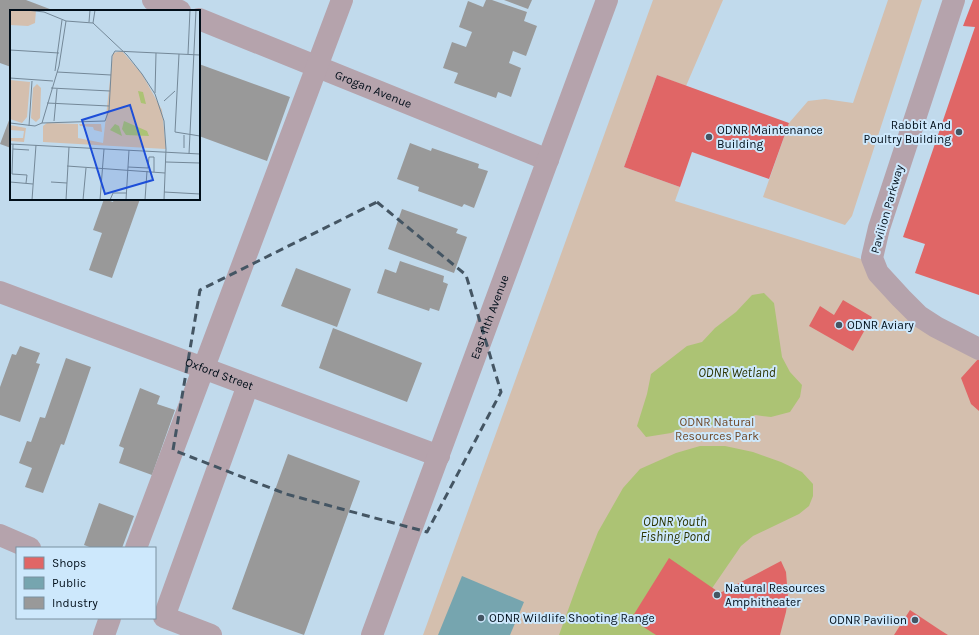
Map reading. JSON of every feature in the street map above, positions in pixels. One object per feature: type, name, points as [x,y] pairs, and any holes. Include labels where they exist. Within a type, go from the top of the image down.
[{"type":"street","points":[[153,0],[178,10]]},
{"type":"street","points":[[136,547],[342,0]]},
{"type":"street","name":"East 11th Avenue","points":[[372,635],[607,0]]},
{"type":"street","name":"Pavilion Parkway","points":[[954,0],[879,228],[872,258],[878,273],[919,316],[936,327],[979,348]]},
{"type":"street","name":"Grogan Avenue","points":[[200,19],[548,160]]},
{"type":"street","name":"Oxford Street","points":[[0,292],[439,456]]},
{"type":"street","points":[[211,635],[164,617],[248,385]]},
{"type":"street","points":[[0,535],[28,547]]},
{"type":"street","points":[[104,635],[110,619]]},
{"type":"highlighted area","points":[[377,202],[466,275],[501,392],[427,532],[286,494],[173,450],[200,290]]},
{"type":"green space","name":"ODNR Natural Resources Park","points":[[653,0],[723,0],[686,86],[657,75],[624,167],[680,187],[675,201],[874,263],[878,273],[979,349],[979,635],[423,635]]},
{"type":"green space","points":[[888,0],[922,0],[852,216],[845,225],[763,197],[789,123],[808,101],[825,99],[853,103]]},
{"type":"water","name":"ODNR Wetland","points":[[764,293],[774,303],[782,357],[790,372],[802,385],[800,397],[790,412],[771,417],[755,415],[742,422],[727,427],[693,423],[671,433],[646,437],[637,426],[647,394],[651,374],[687,346],[702,342],[715,328],[736,312],[752,295]]},
{"type":"water","name":"ODNR Youth Fishing Pond","points":[[700,446],[725,446],[753,452],[781,462],[802,472],[813,484],[813,496],[809,506],[799,514],[753,536],[741,546],[682,635],[559,635],[598,532],[623,488],[640,469],[676,453]]},
{"type":"building: Shops","name":"Rabbit And Poultry Building","points":[[973,0],[979,0],[979,295],[915,273],[925,244],[903,237],[975,27],[963,26]]},
{"type":"building: Shops","name":"ODNR Maintenance Building","points":[[657,75],[789,123],[769,179],[692,152],[680,187],[624,167]]},
{"type":"building: Shops","name":"ODNR Aviary","points":[[843,300],[872,317],[853,351],[809,326],[820,306],[834,315]]},
{"type":"building: Shops","points":[[979,358],[979,411],[971,404],[961,378]]},
{"type":"building: Shops","name":"Natural Resources Amphitheater","points":[[669,558],[720,593],[781,561],[786,572],[788,597],[780,635],[656,635],[631,619]]},
{"type":"building: Shops","name":"ODNR Pavilion","points":[[910,610],[940,630],[948,635],[894,635]]},
{"type":"building: Public","name":"ODNR Wildlife Shooting Range","points":[[462,576],[524,602],[510,635],[438,635]]},
{"type":"building: Industry","points":[[0,0],[26,0],[52,10],[10,10],[10,67],[0,63]]},
{"type":"building: Industry","points":[[486,0],[492,0],[527,12],[524,21],[537,26],[526,56],[513,51],[509,63],[521,68],[511,97],[498,92],[496,98],[454,83],[458,73],[443,68],[452,42],[466,47],[472,32],[459,27],[468,1],[483,7]]},
{"type":"building: Industry","points":[[504,0],[532,0],[528,9]]},
{"type":"building: Industry","points":[[200,64],[290,97],[267,161],[200,136]]},
{"type":"building: Industry","points":[[10,118],[10,148],[0,144]]},
{"type":"building: Industry","points":[[410,143],[431,151],[432,148],[479,164],[478,168],[488,171],[474,208],[464,204],[462,207],[418,191],[419,187],[397,179]]},
{"type":"building: Industry","points":[[104,200],[113,202],[114,200],[140,200],[112,278],[89,270],[102,233],[93,230]]},
{"type":"building: Industry","points":[[402,209],[458,229],[456,233],[467,237],[454,273],[388,249]]},
{"type":"building: Industry","points":[[400,261],[444,276],[443,282],[448,284],[439,311],[430,308],[429,311],[377,293],[385,269],[396,273]]},
{"type":"building: Industry","points":[[296,268],[351,289],[337,327],[281,306]]},
{"type":"building: Industry","points":[[333,328],[422,363],[407,402],[319,368]]},
{"type":"building: Industry","points":[[20,346],[40,353],[36,363],[40,364],[20,422],[0,415],[0,387],[12,354],[16,355]]},
{"type":"building: Industry","points":[[66,358],[91,367],[64,445],[61,444],[43,493],[25,487],[32,468],[19,463],[27,441],[31,442],[40,417],[45,418]]},
{"type":"building: Industry","points":[[140,388],[160,396],[157,404],[175,410],[152,475],[119,463],[124,448],[119,446]]},
{"type":"building: Industry","points":[[288,454],[360,481],[304,635],[232,609]]},
{"type":"building: Industry","points":[[99,503],[134,516],[122,547],[89,547],[84,545]]},
{"type":"place","name":"Rabbit And Poultry Building","points":[[959,132]]},
{"type":"place","name":"ODNR Maintenance Building","points":[[709,137]]},
{"type":"place","name":"ODNR Aviary","points":[[839,325]]},
{"type":"place","name":"Natural Resources Amphitheater","points":[[717,595]]},
{"type":"place","name":"ODNR Wildlife Shooting Range","points":[[481,618]]},
{"type":"place","name":"ODNR Pavilion","points":[[915,620]]}]
